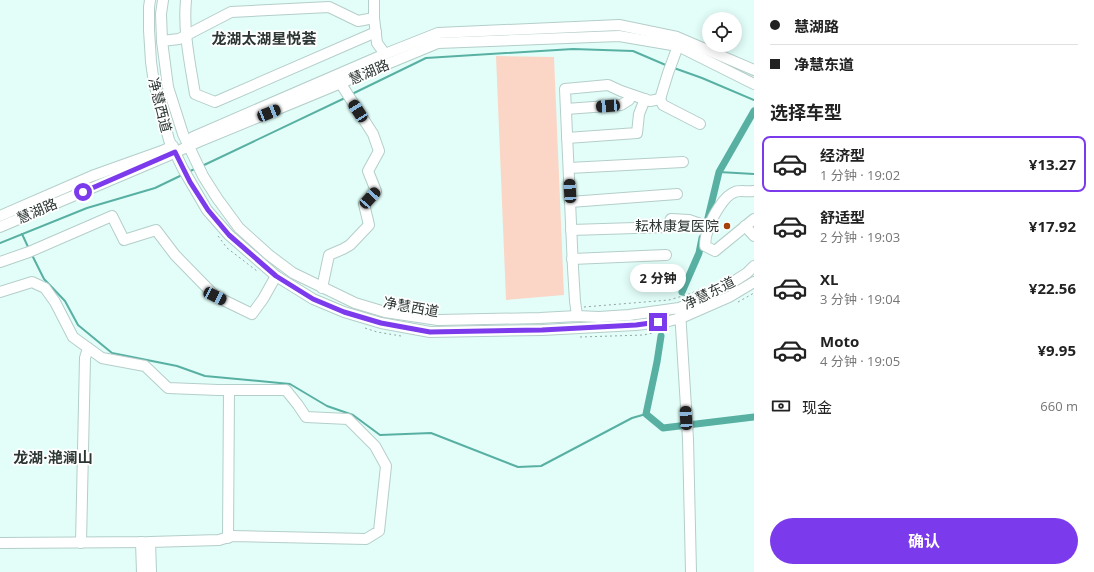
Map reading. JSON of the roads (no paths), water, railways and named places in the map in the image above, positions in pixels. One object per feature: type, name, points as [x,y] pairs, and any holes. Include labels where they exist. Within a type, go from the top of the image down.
[{"type":"street","name":"净慧西道","points":[[150,0],[150,62],[160,109],[173,149],[190,182],[208,210],[229,235],[276,276],[313,299],[344,312],[381,323],[430,332],[542,330]]},
{"type":"street","name":"净慧西道","points":[[163,0],[161,14],[162,41],[168,87],[187,143],[196,164],[217,198],[239,228],[269,255],[293,273],[322,288],[354,303],[385,312],[438,320],[540,318]]},
{"type":"street","points":[[186,0],[186,36],[195,94],[215,102],[376,32]]},
{"type":"street","points":[[374,0],[374,18],[378,43],[386,54]]},
{"type":"street","points":[[162,41],[179,39],[232,12],[329,7],[358,20],[374,18]]},
{"type":"street","name":"慧湖路","points":[[0,227],[386,54],[438,33],[619,25],[677,36],[754,70]]},
{"type":"street","name":"慧湖路","points":[[187,143],[341,84],[438,43],[619,36],[678,46],[751,82]]},
{"type":"street","points":[[678,46],[660,99],[662,105],[700,124]]},
{"type":"street","points":[[322,288],[329,255],[343,250],[350,245],[369,225],[364,204],[376,191],[368,171],[378,150],[373,134],[341,84]]},
{"type":"street","points":[[577,312],[572,259],[565,89],[608,85],[650,101],[660,99]]},
{"type":"street","points":[[566,109],[621,105],[629,100],[632,95]]},
{"type":"street","points":[[567,138],[637,133],[639,114],[645,99]]},
{"type":"street","name":"慧湖路","points":[[0,216],[92,176],[173,149]]},
{"type":"street","points":[[569,168],[683,162]]},
{"type":"street","points":[[754,191],[735,192],[727,197],[705,226],[705,246],[715,252],[754,219]]},
{"type":"street","points":[[570,202],[677,194]]},
{"type":"street","points":[[0,262],[32,251],[112,216],[124,240],[156,230],[175,255],[215,296],[252,314],[263,299],[276,276]]},
{"type":"street","points":[[571,230],[667,227],[671,219],[689,220],[705,226]]},
{"type":"street","points":[[745,226],[754,236]]},
{"type":"street","points":[[572,259],[666,255]]},
{"type":"street","name":"净慧东道","points":[[540,318],[577,312],[599,317],[629,315],[680,308],[722,289],[747,273],[754,266]]},
{"type":"street","points":[[0,292],[32,282],[45,288],[56,302],[73,337],[102,358],[145,366],[168,388],[286,390],[306,417],[348,419],[375,446],[386,466],[380,531],[366,539],[232,536],[219,540],[0,543]]},
{"type":"street","name":"净慧东道","points":[[542,330],[636,325],[669,321],[681,318],[729,297],[753,284]]},
{"type":"street","points":[[680,308],[688,439],[691,572]]},
{"type":"street","points":[[81,543],[85,358],[88,348]]},
{"type":"street","points":[[228,538],[229,390]]},
{"type":"street","points":[[142,572],[146,542]]},
{"type":"street","points":[[146,542],[151,572]]},
{"type":"waterway","points":[[352,94],[426,58],[573,49],[633,51],[668,66]]},
{"type":"waterway","points":[[674,68],[754,100]]},
{"type":"waterway","points":[[202,166],[347,97]]},
{"type":"waterway","points":[[706,226],[719,172],[754,111]]},
{"type":"waterway","points":[[188,172],[197,168]]},
{"type":"waterway","points":[[719,172],[754,174]]},
{"type":"waterway","points":[[0,243],[87,208],[155,188],[182,175]]},
{"type":"waterway","points":[[22,234],[29,249]]},
{"type":"waterway","points":[[682,292],[699,253],[702,238]]},
{"type":"waterway","points":[[32,255],[44,279],[65,301],[78,325],[112,353],[177,366],[205,376],[290,384],[327,406],[353,415],[380,435],[431,433],[518,467],[541,466],[632,418],[646,414]]},
{"type":"waterway","points":[[661,336],[646,414],[663,428],[754,417]]},
{"type":"place","name":"耘林康复医院","points":[[727,226]]},
{"type":"district","name":"龙湖太湖星悦荟","points":[[264,39]]},
{"type":"district","name":"龙湖·滟澜山","points":[[53,458]]}]
